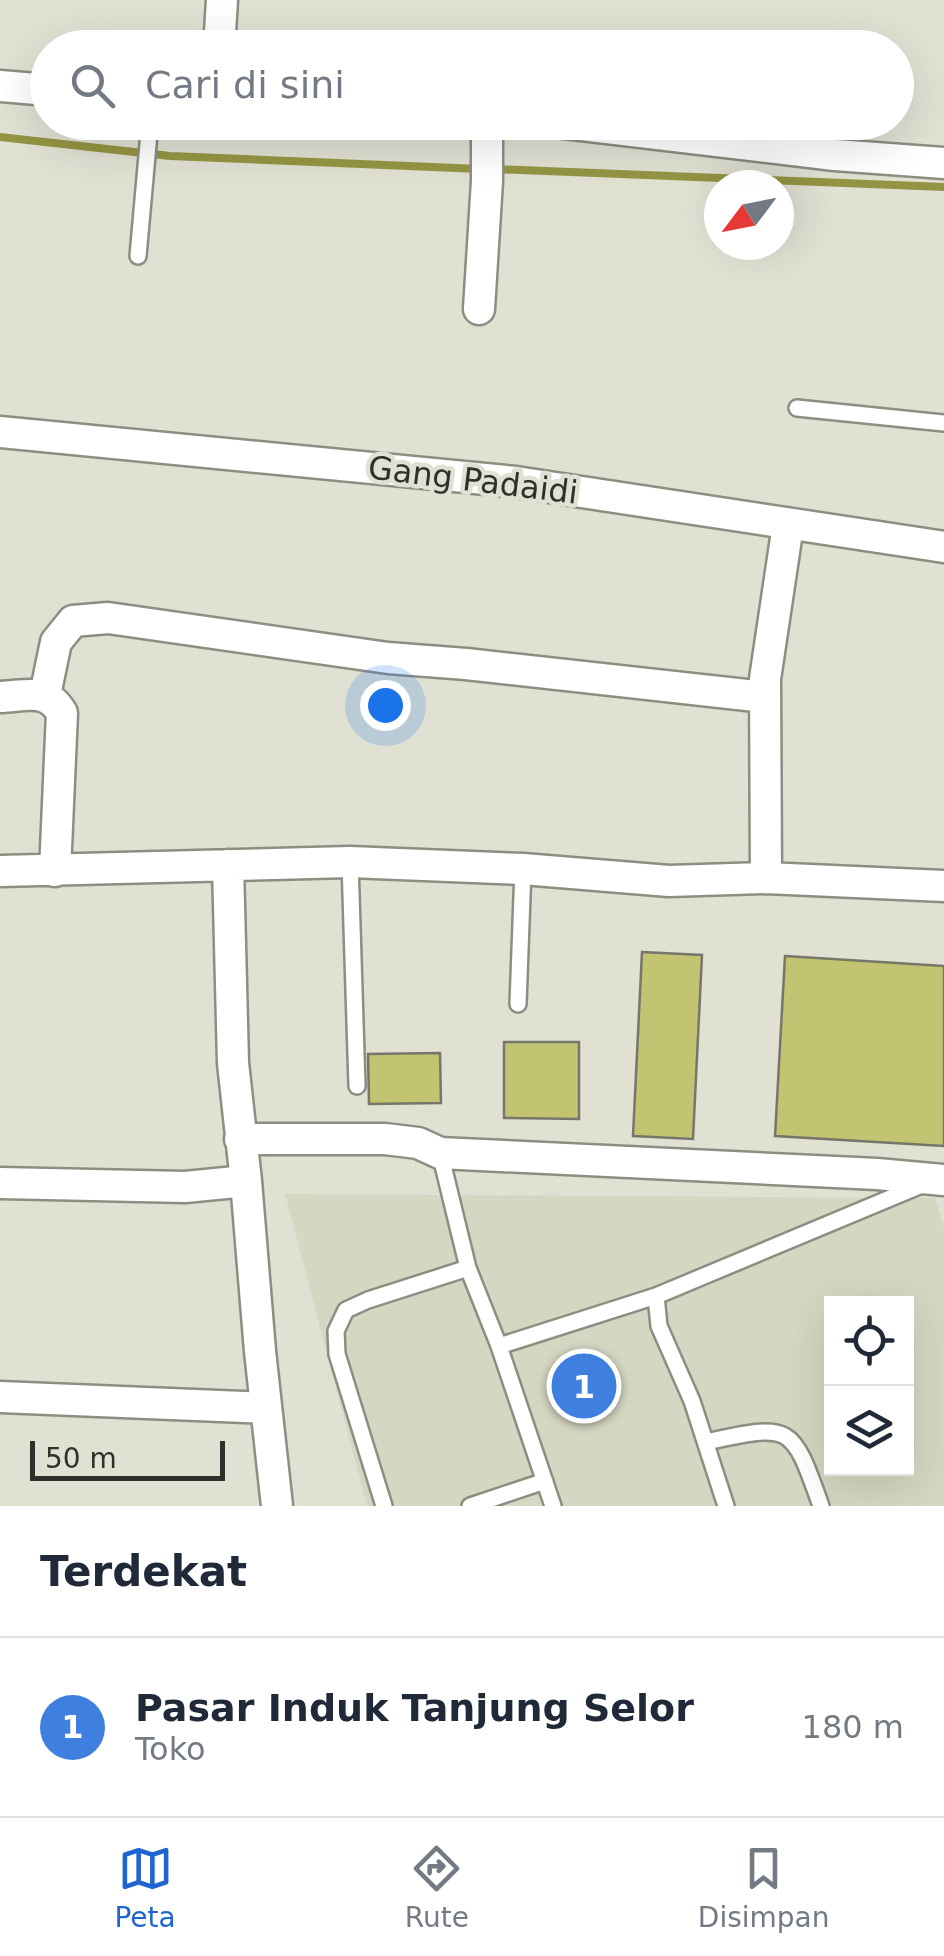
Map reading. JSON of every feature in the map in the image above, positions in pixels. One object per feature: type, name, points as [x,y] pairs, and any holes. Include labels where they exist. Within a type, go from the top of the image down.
[{"type":"street","points":[[220,30],[222,0]]},
{"type":"street","points":[[0,86],[30,88]]},
{"type":"street","points":[[479,309],[487,140]]},
{"type":"street","points":[[713,140],[944,162]]},
{"type":"street","name":"Gang Padaidi","points":[[1,434],[516,482],[944,547]]},
{"type":"street","points":[[766,878],[766,679],[788,525]]},
{"type":"street","points":[[45,695],[56,642],[73,621],[108,618],[388,658],[765,697]]},
{"type":"street","points":[[0,698],[45,695],[55,700],[62,713],[55,870]]},
{"type":"street","points":[[0,872],[350,862],[670,880],[766,878],[944,886]]},
{"type":"street","points":[[228,865],[233,1063],[277,1506]]},
{"type":"street","points":[[240,1138],[385,1139],[418,1143],[440,1153],[940,1179]]},
{"type":"street","points":[[0,1184],[184,1187],[246,1180]]},
{"type":"street","points":[[0,1397],[266,1408]]},
{"type":"lane","points":[[138,256],[149,140]]},
{"type":"lane","points":[[796,408],[944,423]]},
{"type":"lane","points":[[350,862],[357,1086]]},
{"type":"lane","points":[[518,1004],[522,869]]},
{"type":"lane","points":[[440,1153],[468,1268],[553,1506]]},
{"type":"lane","points":[[499,1346],[656,1296],[940,1179]]},
{"type":"lane","points":[[384,1506],[337,1354],[336,1332],[346,1310],[468,1268]]},
{"type":"lane","points":[[656,1296],[659,1326],[692,1401],[726,1506]]},
{"type":"lane","points":[[706,1442],[753,1432],[777,1432],[794,1440],[821,1506]]},
{"type":"lane","points":[[470,1506],[545,1482]]},
{"type":"shaded area","points":[[285,1194],[935,1198],[944,1227],[944,1506],[367,1506]]},
{"type":"building","points":[[642,952],[702,955],[693,1139],[633,1136]]},
{"type":"building","points":[[785,956],[944,966],[944,1146],[775,1136]]},
{"type":"building","points":[[504,1042],[579,1042],[579,1119],[504,1118]]},
{"type":"building","points":[[440,1053],[441,1103],[369,1104],[368,1054]]},
{"type":"waterway","points":[[0,137],[170,156],[480,169]]},
{"type":"waterway","points":[[494,169],[944,187]]},
{"type":"place","name":"Pasar Induk Tanjung Selor","points":[[584,1386]]}]
